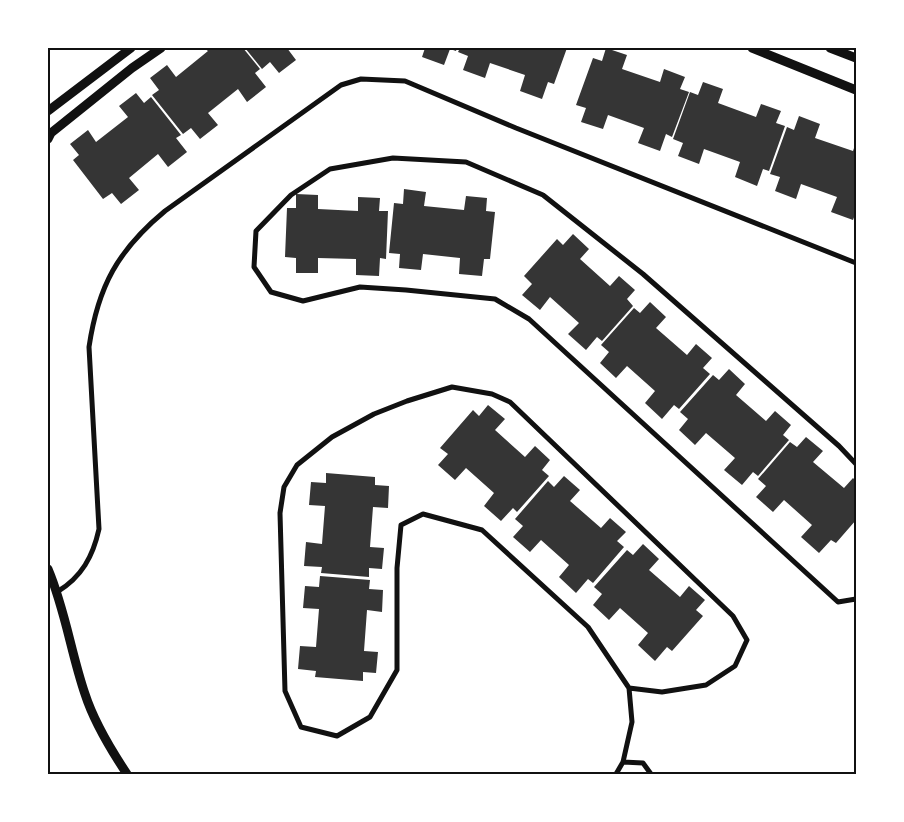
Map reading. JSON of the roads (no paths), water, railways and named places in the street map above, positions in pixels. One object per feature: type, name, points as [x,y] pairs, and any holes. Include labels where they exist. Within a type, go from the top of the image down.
[{"type":"street","points":[[48,111],[131,48]]},
{"type":"street","points":[[48,139],[51,134],[132,68],[161,48]]},
{"type":"street","points":[[752,48],[856,90]]},
{"type":"street","points":[[830,48],[856,58]]},
{"type":"street","points":[[58,592],[68,586],[80,574],[96,545],[99,529],[90,347],[93,321],[101,295],[112,271],[126,248],[144,228],[341,85],[361,79],[405,81],[516,128],[856,263]]},
{"type":"street","points":[[856,464],[839,446],[643,274],[543,195],[466,162],[393,158],[330,169],[291,194],[256,231],[254,267],[271,292],[303,301],[360,287],[406,290],[495,299],[530,318],[838,602],[856,599]]},
{"type":"street","points":[[616,774],[623,762],[632,722],[629,688],[588,627],[482,530],[423,514],[401,524],[397,568],[397,670],[370,717],[337,736],[301,727],[285,691],[280,513],[284,487],[297,465],[332,438],[374,414],[452,387],[492,394],[510,402],[733,616],[747,640],[736,666],[706,685],[662,692],[629,688]]},
{"type":"street","points":[[48,570],[58,592],[85,695],[111,751],[128,774]]},
{"type":"street","points":[[623,762],[643,763],[651,774]]}]
